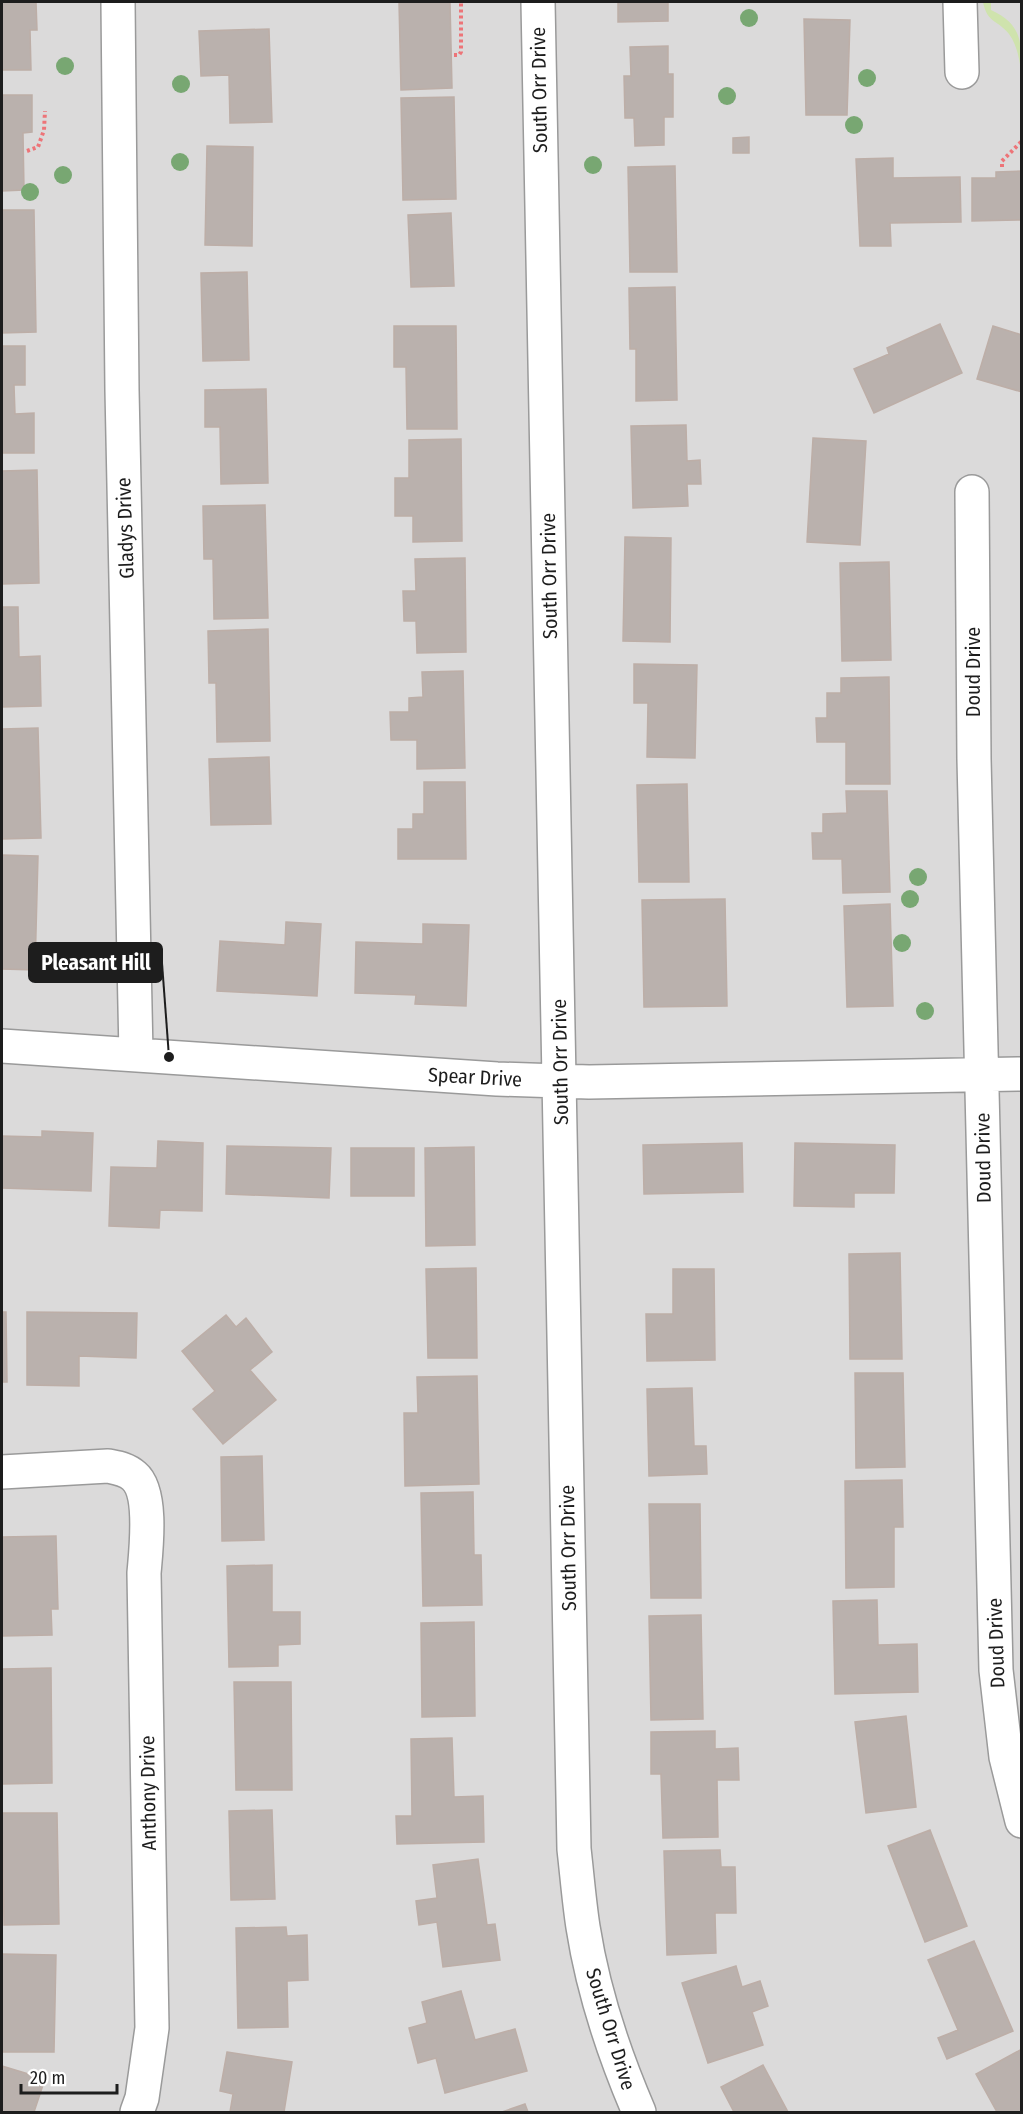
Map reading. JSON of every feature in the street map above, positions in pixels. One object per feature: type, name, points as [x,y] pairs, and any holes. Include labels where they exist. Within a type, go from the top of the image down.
[{"type":"street","name":"Gladys Drive","points":[[118,2],[122,390],[135,1054]]},
{"type":"street","name":"South Orr Drive","points":[[538,2],[574,1849],[583,1928],[600,2004],[625,2079],[639,2112]]},
{"type":"street","points":[[960,2],[962,72]]},
{"type":"street","name":"Doud Drive","points":[[972,492],[974,771],[996,1670],[1006,1757],[1022,1821]]},
{"type":"street","name":"Spear Drive","points":[[2,1046],[560,1081],[1022,1074]]},
{"type":"street","name":"Anthony Drive","points":[[2,1472],[108,1466],[124,1469],[133,1475],[141,1488],[147,1532],[144,1573],[152,2028],[142,2098],[137,2112]]},
{"type":"path","points":[[454,55],[459,55],[461,52],[461,2]]},
{"type":"path","points":[[27,151],[38,147],[42,139],[45,111]]},
{"type":"path","points":[[1002,167],[1002,160],[1022,141]]},
{"type":"shaded area","points":[[2,2],[1021,2],[1021,2112],[2,2112]]},
{"type":"green space","points":[[983,2],[991,2],[991,10],[1008,21],[1018,34],[1021,70],[1012,38],[1005,29],[990,18]]},
{"type":"building","points":[[2,2],[36,2],[37,30],[30,30],[31,70],[2,70]]},
{"type":"building","points":[[399,2],[450,2],[452,88],[401,90]]},
{"type":"building","points":[[618,2],[668,2],[668,21],[618,22]]},
{"type":"building","points":[[804,19],[850,20],[847,115],[806,115]]},
{"type":"building","points":[[269,29],[272,122],[230,123],[229,75],[201,76],[199,31]]},
{"type":"building","points":[[668,46],[668,74],[673,74],[673,117],[664,117],[664,145],[635,146],[634,118],[625,118],[624,76],[631,76],[630,47]]},
{"type":"building","points":[[2,95],[32,95],[32,132],[23,133],[24,190],[2,191]]},
{"type":"building","points":[[454,97],[456,199],[403,200],[401,98]]},
{"type":"building","points":[[749,137],[749,153],[733,153],[733,138]]},
{"type":"building","points":[[207,146],[253,147],[252,246],[205,245]]},
{"type":"building","points":[[893,158],[893,178],[960,177],[961,222],[890,223],[891,246],[860,246],[856,159]]},
{"type":"building","points":[[675,166],[677,272],[630,272],[628,167]]},
{"type":"building","points":[[1022,171],[1022,220],[972,221],[972,178],[996,178],[996,172]]},
{"type":"building","points":[[2,210],[34,210],[36,332],[2,333]]},
{"type":"building","points":[[451,213],[454,286],[411,287],[408,215]]},
{"type":"building","points":[[247,272],[249,360],[203,361],[201,273]]},
{"type":"building","points":[[675,287],[677,400],[636,401],[636,349],[630,349],[629,288]]},
{"type":"building","points":[[940,324],[962,373],[874,413],[854,369],[889,354],[887,348]]},
{"type":"building","points":[[394,326],[456,326],[457,429],[407,429],[406,367],[394,367]]},
{"type":"building","points":[[993,326],[1022,335],[1022,392],[977,379]]},
{"type":"building","points":[[2,346],[25,346],[25,385],[14,385],[15,414],[34,413],[34,453],[2,453]]},
{"type":"building","points":[[266,389],[268,483],[221,484],[220,427],[205,427],[205,390]]},
{"type":"building","points":[[686,425],[687,461],[700,460],[701,484],[687,484],[688,506],[633,508],[631,426]]},
{"type":"building","points":[[813,438],[866,441],[860,545],[807,542]]},
{"type":"building","points":[[461,439],[462,541],[413,542],[413,516],[395,516],[395,478],[409,478],[409,440]]},
{"type":"building","points":[[37,470],[39,583],[2,584],[2,471]]},
{"type":"building","points":[[265,505],[268,618],[214,619],[213,559],[204,559],[203,506]]},
{"type":"building","points":[[625,537],[671,538],[670,642],[623,641]]},
{"type":"building","points":[[465,558],[466,652],[417,653],[416,621],[404,621],[403,591],[416,591],[415,559]]},
{"type":"building","points":[[889,562],[891,660],[842,661],[840,563]]},
{"type":"building","points":[[2,607],[18,607],[19,657],[40,656],[41,706],[2,707]]},
{"type":"building","points":[[268,629],[270,741],[217,742],[216,683],[209,683],[208,631]]},
{"type":"building","points":[[634,664],[697,665],[695,758],[647,757],[648,703],[634,703]]},
{"type":"building","points":[[463,671],[465,768],[417,769],[417,740],[391,740],[390,712],[409,712],[409,698],[423,697],[422,672]]},
{"type":"building","points":[[889,677],[890,784],[846,784],[846,742],[817,742],[816,718],[827,718],[827,693],[841,693],[841,678]]},
{"type":"building","points":[[38,728],[41,838],[2,839],[2,729]]},
{"type":"building","points":[[269,757],[271,824],[211,825],[209,759]]},
{"type":"building","points":[[424,782],[465,782],[466,859],[398,859],[398,829],[413,829],[413,814],[424,814]]},
{"type":"building","points":[[687,784],[689,882],[639,882],[637,785]]},
{"type":"building","points":[[846,791],[887,791],[890,892],[843,893],[842,859],[813,859],[812,833],[823,833],[823,814],[847,813]]},
{"type":"building","points":[[2,855],[38,856],[35,970],[2,969]]},
{"type":"building","points":[[725,899],[727,1006],[644,1007],[642,900]]},
{"type":"building","points":[[890,904],[893,1006],[847,1007],[844,906]]},
{"type":"building","points":[[286,922],[321,924],[317,996],[217,991],[220,941],[285,945]]},
{"type":"building","points":[[423,924],[469,925],[466,1006],[415,1004],[416,995],[355,993],[356,942],[423,944]]},
{"type":"building","points":[[42,1131],[93,1133],[91,1191],[2,1188],[2,1136],[42,1137]]},
{"type":"building","points":[[158,1141],[203,1143],[202,1211],[160,1210],[159,1228],[109,1226],[111,1167],[157,1168]]},
{"type":"building","points":[[742,1143],[743,1192],[644,1194],[643,1145]]},
{"type":"building","points":[[795,1143],[895,1145],[894,1193],[854,1193],[854,1207],[794,1206]]},
{"type":"building","points":[[227,1146],[331,1148],[329,1198],[226,1194]]},
{"type":"building","points":[[474,1147],[475,1245],[426,1246],[425,1148]]},
{"type":"building","points":[[351,1148],[414,1148],[414,1196],[351,1196]]},
{"type":"building","points":[[900,1253],[902,1359],[850,1359],[849,1254]]},
{"type":"building","points":[[476,1268],[477,1358],[428,1358],[426,1269]]},
{"type":"building","points":[[673,1269],[714,1269],[715,1360],[647,1361],[646,1314],[673,1314]]},
{"type":"building","points":[[2,1312],[6,1312],[7,1382],[2,1382]]},
{"type":"building","points":[[27,1312],[137,1313],[136,1358],[79,1356],[79,1386],[27,1385]]},
{"type":"building","points":[[226,1315],[236,1327],[246,1318],[272,1352],[250,1370],[276,1400],[223,1444],[193,1409],[215,1391],[182,1351]]},
{"type":"building","points":[[855,1373],[903,1373],[905,1467],[856,1468]]},
{"type":"building","points":[[477,1376],[479,1484],[405,1486],[404,1413],[418,1413],[417,1377]]},
{"type":"building","points":[[692,1388],[694,1446],[706,1446],[707,1474],[649,1476],[647,1389]]},
{"type":"building","points":[[262,1456],[264,1540],[222,1541],[221,1457]]},
{"type":"building","points":[[902,1480],[903,1527],[894,1527],[894,1587],[846,1588],[845,1481]]},
{"type":"building","points":[[473,1492],[474,1555],[481,1555],[482,1605],[423,1606],[421,1493]]},
{"type":"building","points":[[649,1504],[700,1504],[701,1598],[651,1598]]},
{"type":"building","points":[[56,1536],[58,1609],[51,1609],[52,1635],[2,1636],[2,1537]]},
{"type":"building","points":[[272,1565],[272,1612],[300,1612],[300,1644],[278,1645],[278,1666],[229,1667],[227,1566]]},
{"type":"building","points":[[877,1600],[878,1645],[917,1644],[918,1692],[835,1694],[833,1601]]},
{"type":"building","points":[[701,1615],[703,1719],[651,1720],[649,1616]]},
{"type":"building","points":[[474,1622],[475,1716],[422,1717],[421,1623]]},
{"type":"building","points":[[51,1668],[52,1783],[2,1784],[2,1669]]},
{"type":"building","points":[[234,1682],[291,1682],[292,1790],[236,1790]]},
{"type":"building","points":[[906,1716],[916,1807],[866,1813],[855,1722]]},
{"type":"building","points":[[715,1731],[715,1749],[738,1748],[739,1780],[717,1780],[718,1837],[663,1838],[661,1774],[651,1774],[651,1732]]},
{"type":"building","points":[[452,1738],[454,1797],[483,1796],[484,1842],[397,1844],[396,1816],[412,1816],[411,1739]]},
{"type":"building","points":[[272,1810],[275,1899],[231,1900],[229,1811]]},
{"type":"building","points":[[2,1813],[57,1813],[59,1924],[4,1925]]},
{"type":"building","points":[[930,1830],[967,1926],[925,1942],[888,1846]]},
{"type":"building","points":[[720,1850],[721,1867],[735,1867],[736,1913],[715,1913],[716,1953],[667,1955],[664,1851]]},
{"type":"building","points":[[478,1859],[487,1925],[495,1924],[500,1960],[443,1967],[437,1922],[419,1925],[416,1901],[437,1898],[433,1865]]},
{"type":"building","points":[[286,1927],[287,1936],[307,1935],[308,1980],[287,1981],[288,2027],[238,2028],[236,1928]]},
{"type":"building","points":[[974,1941],[1013,2031],[947,2059],[938,2038],[958,2030],[928,1960]]},
{"type":"building","points":[[2,1954],[56,1955],[54,2052],[2,2052]]},
{"type":"building","points":[[736,1966],[742,1987],[760,1981],[768,2006],[752,2012],[763,2045],[708,2063],[682,1983]]},
{"type":"building","points":[[461,1991],[475,2040],[515,2029],[527,2071],[445,2093],[436,2058],[418,2063],[409,2028],[427,2023],[422,2002]]},
{"type":"building","points":[[1022,2049],[1022,2112],[997,2112],[976,2074]]},
{"type":"building","points":[[227,2052],[292,2062],[284,2112],[230,2112],[233,2094],[220,2091]]},
{"type":"building","points":[[763,2065],[788,2112],[734,2112],[721,2087]]},
{"type":"building","points":[[2,2066],[45,2079],[34,2112],[2,2112]]},
{"type":"building","points":[[525,2104],[528,2112],[502,2112]]},
{"type":"place","name":"Pleasant Hill","points":[[169,1057]]}]
